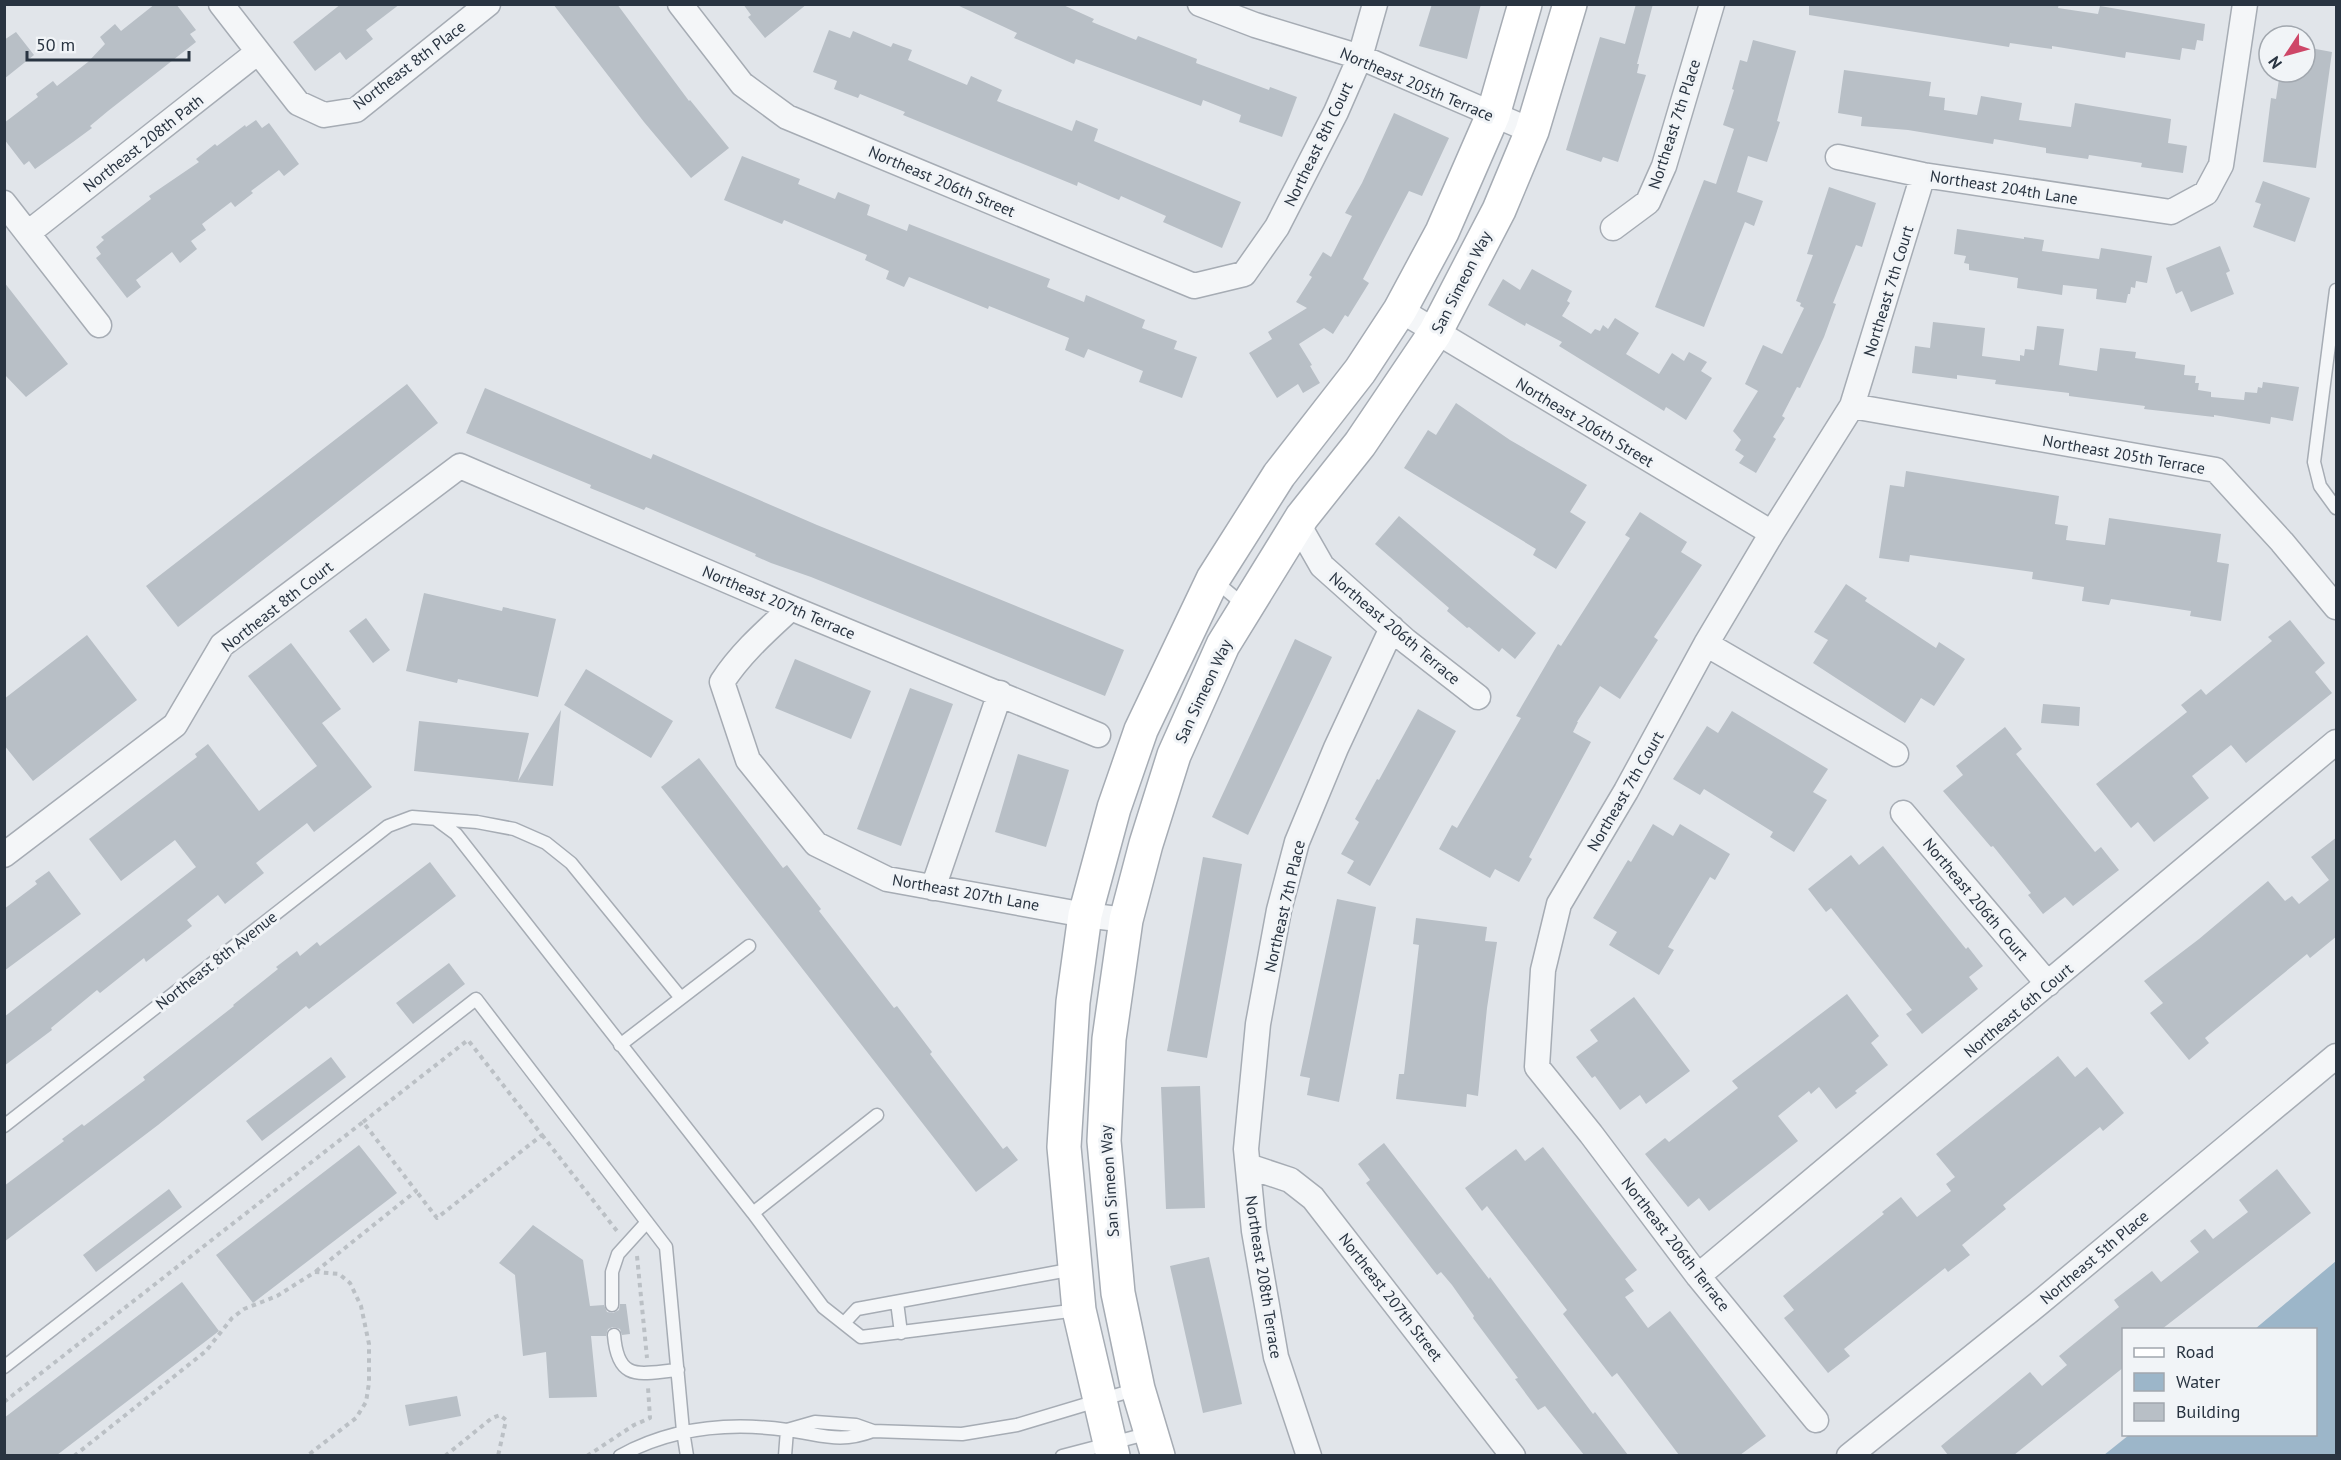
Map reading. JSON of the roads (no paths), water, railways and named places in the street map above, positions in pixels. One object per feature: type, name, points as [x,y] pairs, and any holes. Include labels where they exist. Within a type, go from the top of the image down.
[{"type":"street","points":[[221,4],[258,52]]},
{"type":"street","name":"Northeast 8th Place","points":[[258,52],[298,103],[324,115],[356,110],[488,4]]},
{"type":"street","name":"Northeast 206th Street","points":[[680,4],[742,84],[787,117],[1194,286],[1244,274]]},
{"type":"street","name":"Northeast 205th Terrace","points":[[1200,4],[1255,25],[1360,57],[1532,131]]},
{"type":"street","name":"Northeast 8th Court","points":[[1244,274],[1277,227],[1336,112],[1360,57],[1375,4]]},
{"type":"street","points":[[1111,1450],[1079,1310],[1064,1147],[1073,1002],[1085,915],[1114,808],[1142,730],[1213,579],[1280,475],[1360,371],[1400,310],[1442,232],[1493,115],[1525,4]]},
{"type":"street","name":"San Simeon Way","points":[[1154,1444],[1138,1389],[1118,1293],[1104,1142],[1109,1039],[1126,920],[1146,844],[1174,755],[1223,645],[1298,524],[1360,444],[1435,333],[1499,210],[1532,131],[1570,4]]},
{"type":"street","name":"Northeast 7th Place","points":[[1613,228],[1648,202],[1664,166],[1712,4]]},
{"type":"street","name":"Northeast 204th Lane","points":[[1838,157],[1923,175],[2171,212],[2206,193],[2221,165],[2244,4]]},
{"type":"street","name":"Northeast 208th Path","points":[[28,233],[258,52]]},
{"type":"street","name":"Northeast 7th Court","points":[[1537,1067],[1543,970],[1559,904],[1626,791],[1706,644],[1852,406],[1923,175]]},
{"type":"street","points":[[4,203],[99,325]]},
{"type":"street","name":"Northeast 206th Street","points":[[1400,310],[1772,533]]},
{"type":"street","name":"Northeast 205th Terrace","points":[[1852,406],[2216,470],[2282,542],[2337,607]]},
{"type":"street","name":"Northeast 8th Court","points":[[4,855],[175,725],[222,645],[460,466]]},
{"type":"street","name":"Northeast 207th Terrace","points":[[460,466],[791,608],[1098,735]]},
{"type":"street","name":"Northeast 206th Terrace","points":[[1298,524],[1322,566],[1392,628],[1478,697]]},
{"type":"street","name":"Northeast 207th Lane","points":[[791,608],[734,663],[722,682],[748,760],[816,844],[887,879],[1085,915],[1126,920]]},
{"type":"street","name":"Northeast 7th Place","points":[[1248,1166],[1246,1149],[1258,1024],[1279,910],[1297,842],[1336,748],[1392,628]]},
{"type":"street","points":[[1706,644],[1896,754]]},
{"type":"street","points":[[933,888],[1000,693]]},
{"type":"street","name":"Northeast 6th Court","points":[[1698,1276],[2337,742]]},
{"type":"street","name":"Northeast 206th Court","points":[[1903,813],[2048,984]]},
{"type":"street","name":"Northeast 5th Place","points":[[1849,1455],[2038,1304],[2337,1056]]},
{"type":"street","name":"Northeast 206th Terrace","points":[[1537,1067],[1591,1134],[1698,1276],[1816,1420]]},
{"type":"street","name":"Northeast 208th Terrace","points":[[1248,1166],[1254,1231],[1276,1357],[1309,1455]]},
{"type":"street","name":"Northeast 207th Street","points":[[1248,1166],[1290,1180],[1313,1198],[1513,1455]]},
{"type":"lane","points":[[2337,290],[2314,462],[2319,486],[2337,508]]},
{"type":"lane","points":[[1213,579],[1246,606]]},
{"type":"lane","name":"Northeast 8th Avenue","points":[[4,1126],[388,826],[412,817],[477,822],[514,829],[546,843],[571,863],[681,998]]},
{"type":"lane","points":[[437,820],[456,834],[753,1213],[823,1306],[861,1337],[1079,1310]]},
{"type":"lane","points":[[620,1046],[749,946]]},
{"type":"lane","points":[[4,1367],[476,999],[666,1247],[682,1431],[687,1455]]},
{"type":"lane","points":[[753,1213],[877,1115]]},
{"type":"lane","points":[[612,1305],[612,1272],[618,1254],[647,1222]]},
{"type":"lane","points":[[845,1322],[856,1309],[1075,1269]]},
{"type":"lane","points":[[897,1302],[901,1333]]},
{"type":"lane","points":[[614,1335],[617,1356],[626,1369],[637,1373],[678,1370]]},
{"type":"lane","points":[[620,1455],[682,1431],[722,1427],[787,1430],[854,1439],[873,1431],[962,1434],[1017,1425],[1138,1389]]},
{"type":"lane","points":[[785,1455],[787,1430]]},
{"type":"lane","points":[[1062,1455],[1154,1444]]},
{"type":"water","points":[[2336,1261],[2336,1455],[2104,1455],[2128,1436],[2317,1436],[2317,1328],[2256,1328]]}]
